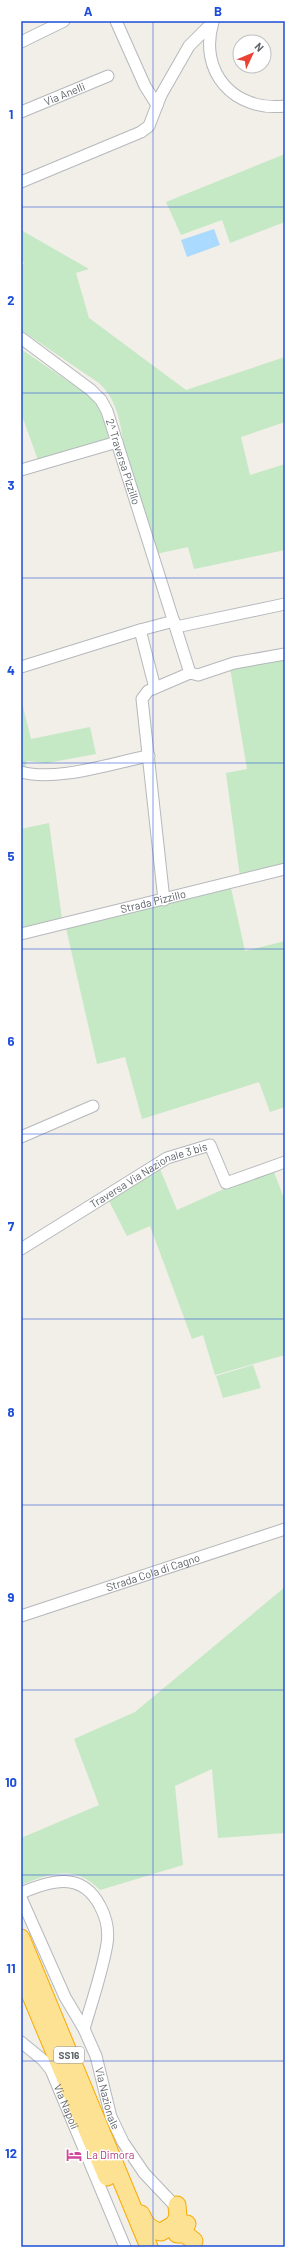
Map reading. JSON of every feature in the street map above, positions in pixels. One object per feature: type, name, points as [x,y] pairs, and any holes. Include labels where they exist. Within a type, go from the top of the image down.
[{"type":"highway","name":"SS16","points":[[21,1938],[149,2247]]},
{"type":"highway","name":"SS16","points":[[23,1976],[136,2247]]},
{"type":"highway","points":[[21,2003],[24,1995],[23,1976]]},
{"type":"highway","points":[[21,2010],[32,2013],[43,2026]]},
{"type":"highway","points":[[117,2171],[131,2190],[145,2223],[153,2230],[161,2232],[179,2228]]},
{"type":"highway","points":[[177,2205],[179,2228],[195,2244]]},
{"type":"highway","points":[[160,2247],[164,2240],[179,2228]]},
{"type":"street","points":[[21,42],[64,21]]},
{"type":"street","points":[[116,21],[145,86],[157,105]]},
{"type":"street","points":[[21,182],[141,132],[149,126],[157,105],[177,64],[189,46],[213,22]]},
{"type":"street","points":[[213,22],[209,39],[210,56],[215,71],[224,86],[236,97],[252,104],[268,107],[285,106]]},
{"type":"street","name":"Via Anelli","points":[[21,112],[108,76]]},
{"type":"street","name":"2^ Traversa Pizzillo","points":[[21,338],[91,390],[101,400],[117,442],[190,673]]},
{"type":"street","points":[[21,470],[117,442]]},
{"type":"street","points":[[21,667],[140,630],[285,604]]},
{"type":"street","points":[[140,630],[155,688]]},
{"type":"street","points":[[164,900],[142,699],[148,691],[190,673],[198,675],[234,663],[285,654]]},
{"type":"street","points":[[21,772],[32,775],[58,774],[149,756]]},
{"type":"street","name":"Strada Pizzillo","points":[[21,934],[285,869]]},
{"type":"street","points":[[21,1137],[94,1106]]},
{"type":"street","name":"Traversa Via Nazionale 3 bis","points":[[21,1249],[167,1158],[210,1145],[226,1183],[285,1162]]},
{"type":"street","name":"Strada Cola di Cagno","points":[[21,1616],[285,1529]]},
{"type":"street","points":[[21,1893],[39,1885],[59,1881],[72,1881],[85,1886],[97,1899],[106,1916],[107,1942],[84,2029]]},
{"type":"street","name":"Via Nazionale","points":[[21,1898],[65,1997],[84,2029],[96,2056],[111,2117],[123,2142],[144,2173],[177,2205]]},
{"type":"street","name":"Via Napoli","points":[[21,2042],[43,2060],[51,2070],[125,2247]]},
{"type":"green space","points":[[285,154],[285,222],[230,243],[222,220],[181,235],[166,202]]},
{"type":"green space","points":[[21,230],[89,269],[76,273],[89,318],[186,390],[285,357],[285,422],[241,437],[250,475],[285,464],[285,550],[194,569],[188,547],[156,554],[136,491],[118,416],[111,398],[99,383],[21,330],[21,265],[24,264],[21,255]]},
{"type":"green space","points":[[21,349],[94,399],[100,409],[109,439],[38,460],[21,413]]},
{"type":"green space","points":[[285,657],[285,865],[240,877],[226,773],[247,769],[230,668]]},
{"type":"green space","points":[[21,699],[31,739],[90,727],[96,754],[47,763],[27,761],[25,768],[21,766]]},
{"type":"green space","points":[[49,823],[62,919],[23,928],[21,922],[21,829]]},
{"type":"green space","points":[[231,888],[245,951],[285,941],[285,1107],[270,1112],[259,1082],[142,1119],[125,1057],[97,1064],[66,928]]},
{"type":"green space","points":[[160,1169],[177,1210],[224,1189],[274,1172],[285,1201],[285,1355],[215,1375],[203,1335],[192,1339],[150,1226],[127,1236],[109,1201]]},
{"type":"green space","points":[[253,1365],[261,1388],[223,1398],[216,1376]]},
{"type":"green space","points":[[285,1587],[285,1833],[218,1838],[212,1769],[175,1786],[183,1865],[100,1890],[91,1882],[81,1877],[62,1873],[42,1877],[21,1885],[21,1838],[99,1805],[74,1739],[135,1712]]},
{"type":"water","points":[[214,229],[220,245],[187,257],[181,240]]},
{"type":"place","name":"La Dimora","points":[[74,2155]]}]
